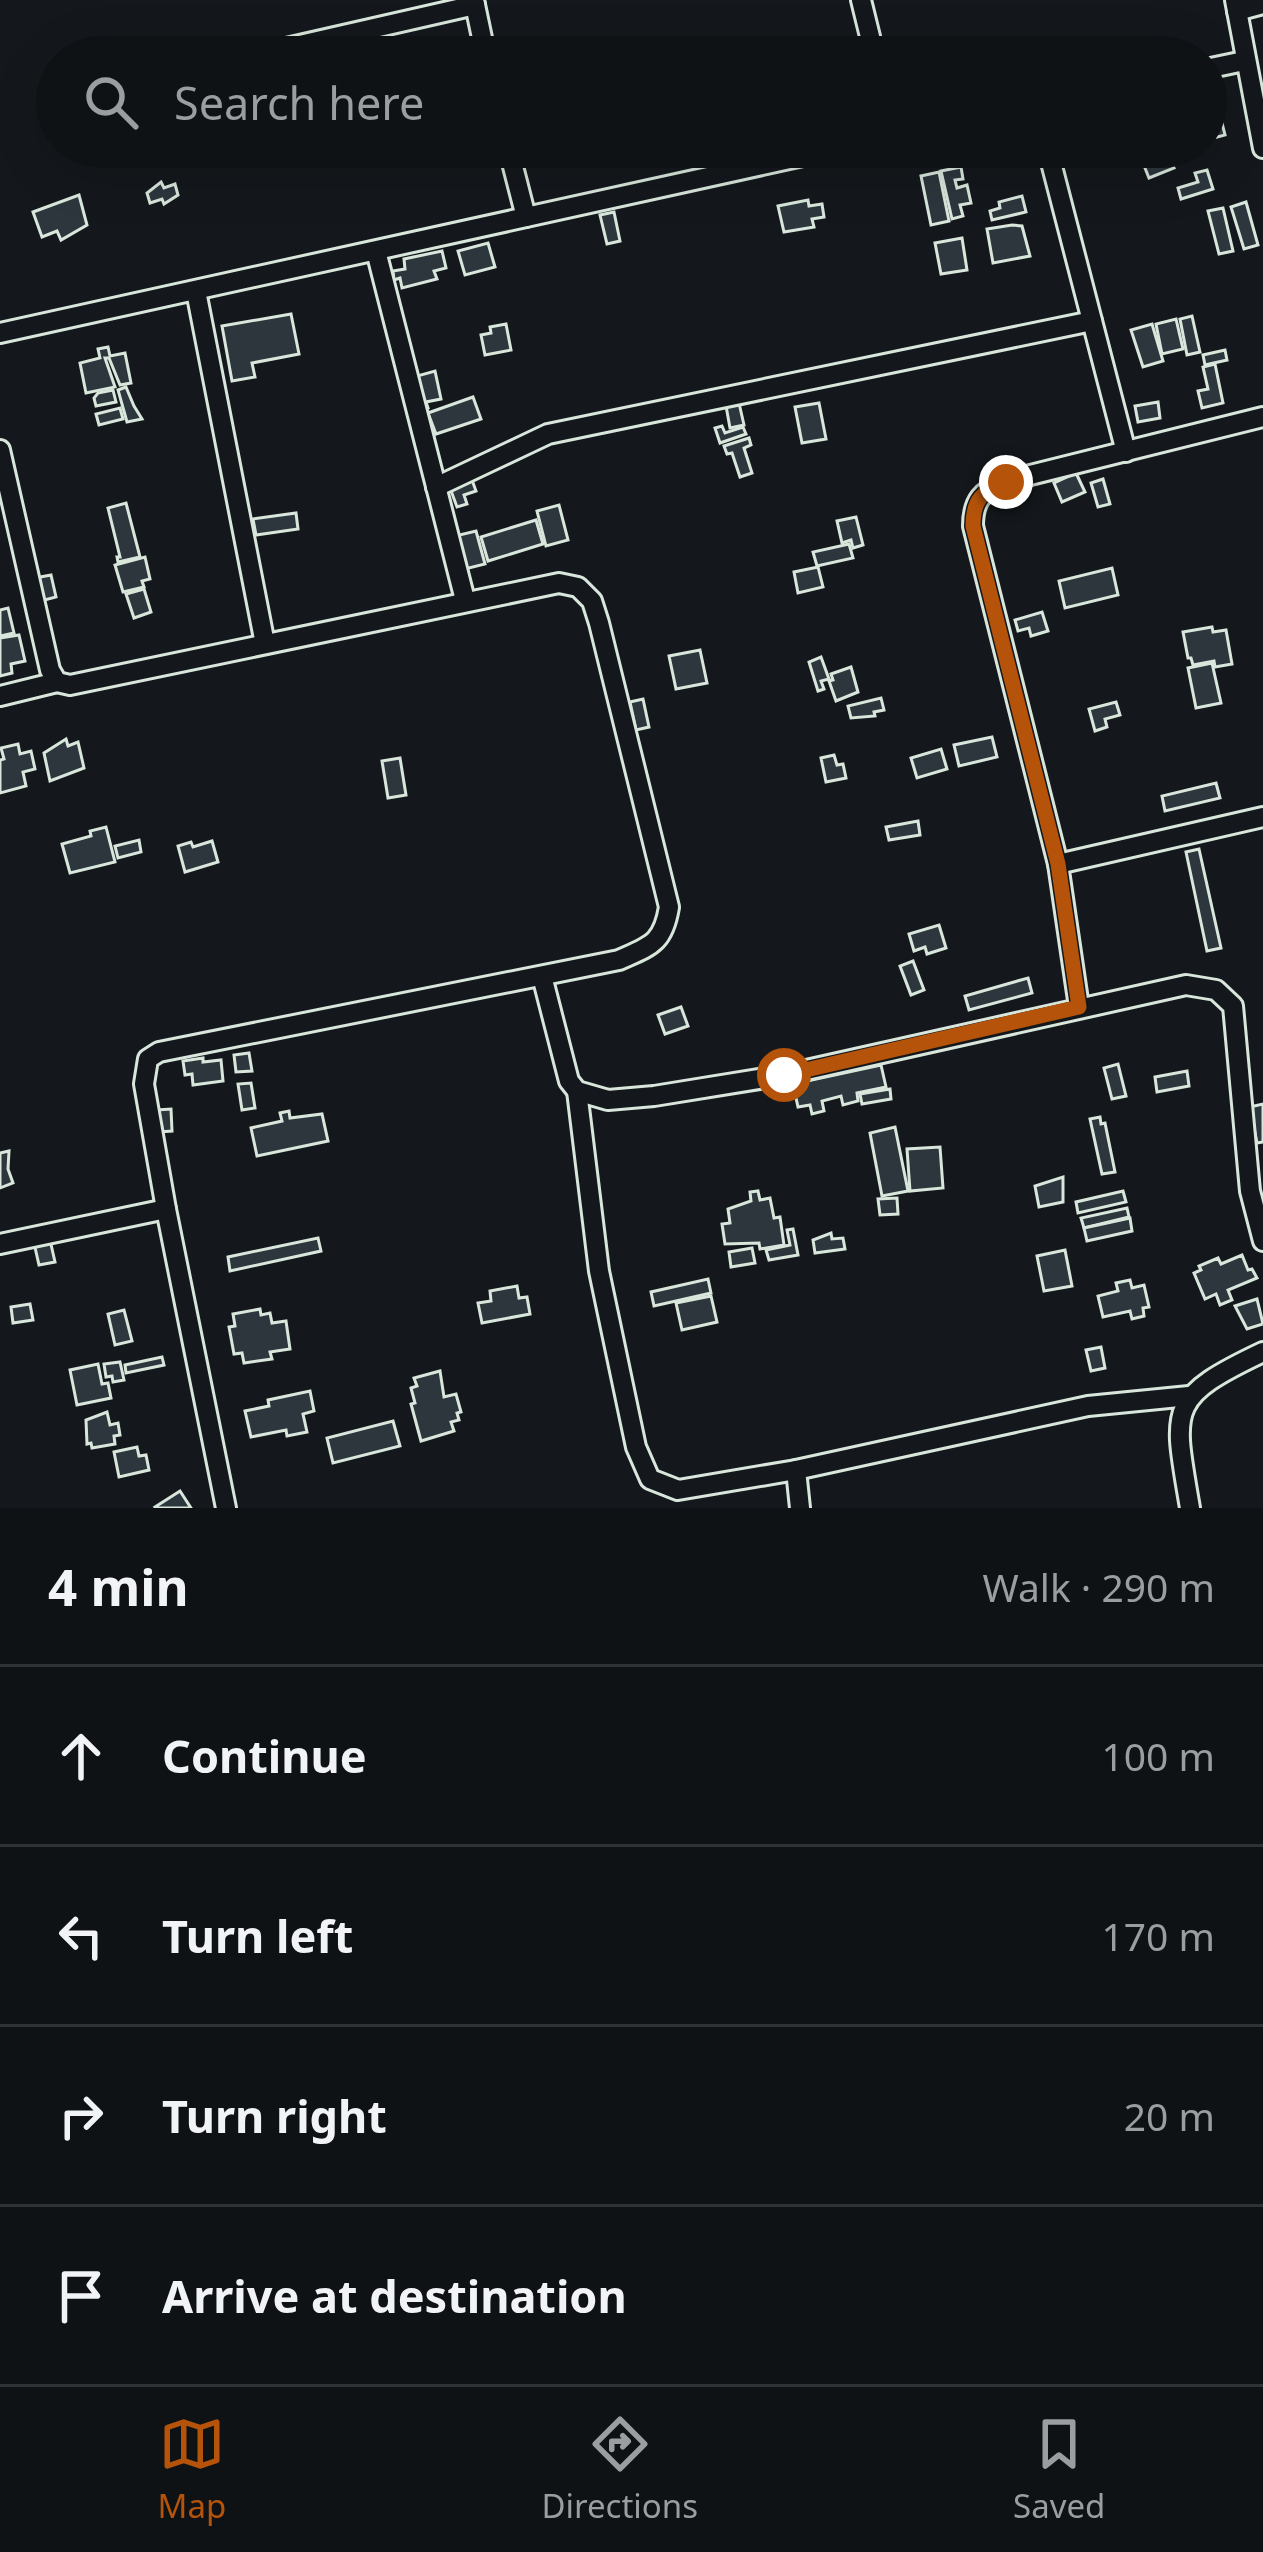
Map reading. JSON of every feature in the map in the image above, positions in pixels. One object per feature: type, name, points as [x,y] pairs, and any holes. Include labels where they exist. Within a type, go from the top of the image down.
[{"type":"street","points":[[861,0],[869,36]]},
{"type":"street","points":[[336,36],[475,3],[482,36]]},
{"type":"street","points":[[1263,4],[1236,5],[1263,148]]},
{"type":"street","points":[[1227,65],[1244,61]]},
{"type":"street","points":[[513,168],[526,218]]},
{"type":"street","points":[[0,333],[750,168]]},
{"type":"street","points":[[1052,168],[1126,452]]},
{"type":"street","points":[[376,251],[465,600]]},
{"type":"street","points":[[196,291],[265,644]]},
{"type":"street","points":[[436,487],[548,434],[1092,321]]},
{"type":"street","points":[[1079,1007],[1058,864],[973,526],[973,506],[986,490],[1006,482],[1263,418]]},
{"type":"street","points":[[0,450],[50,670],[57,682]]},
{"type":"street","points":[[0,696],[559,583],[578,587],[592,601],[669,907],[665,930],[650,947],[619,960],[159,1052],[148,1059],[144,1084],[226,1508]]},
{"type":"street","points":[[1058,864],[1263,817]]},
{"type":"street","points":[[542,976],[569,1081],[577,1091],[599,1271],[636,1448],[650,1479],[678,1490],[796,1470],[1088,1406],[1189,1396]]},
{"type":"street","points":[[577,1091],[608,1100],[784,1075],[1186,985],[1216,990],[1233,1006],[1250,1191],[1263,1241]]},
{"type":"street","points":[[0,1244],[166,1209]]},
{"type":"street","points":[[1190,1508],[1177,1432],[1180,1412],[1189,1396],[1225,1370],[1263,1352]]},
{"type":"street","points":[[796,1470],[800,1508]]},
{"type":"building","points":[[961,168],[963,179],[955,180],[957,188],[967,185],[971,203],[960,205],[963,216],[952,219],[941,171]]},
{"type":"building","points":[[1145,168],[1174,168],[1149,178]]},
{"type":"building","points":[[1207,170],[1213,189],[1181,199],[1178,188],[1198,182],[1195,173]]},
{"type":"building","points":[[939,172],[949,221],[931,225],[921,176]]},
{"type":"building","points":[[161,182],[164,188],[175,184],[178,195],[164,204],[162,199],[150,203],[147,193]]},
{"type":"building","points":[[79,195],[87,225],[61,240],[57,231],[42,237],[33,212]]},
{"type":"building","points":[[1022,196],[1026,212],[992,220],[990,211],[1000,208],[999,202]]},
{"type":"building","points":[[808,200],[809,206],[822,204],[824,217],[812,219],[814,227],[784,232],[778,206]]},
{"type":"building","points":[[1246,202],[1258,245],[1244,249],[1231,207]]},
{"type":"building","points":[[1223,208],[1233,251],[1219,254],[1208,211]]},
{"type":"building","points":[[614,212],[620,241],[607,244],[600,215]]},
{"type":"building","points":[[1022,226],[1030,256],[993,263],[987,229]]},
{"type":"building","points":[[962,238],[967,270],[941,274],[935,243]]},
{"type":"building","points":[[488,243],[495,267],[465,275],[458,251]]},
{"type":"building","points":[[442,251],[446,268],[434,271],[437,279],[402,288],[400,278],[394,280],[393,271],[405,269],[404,259]]},
{"type":"building","points":[[291,314],[299,354],[252,363],[255,377],[232,381],[222,326]]},
{"type":"building","points":[[1192,316],[1200,352],[1187,355],[1180,319]]},
{"type":"building","points":[[1176,319],[1183,349],[1162,354],[1156,324]]},
{"type":"building","points":[[506,324],[511,350],[485,355],[481,335],[491,333],[490,327]]},
{"type":"building","points":[[1152,324],[1163,361],[1143,367],[1131,330]]},
{"type":"building","points":[[108,347],[110,356],[125,353],[131,383],[120,385],[105,358],[115,387],[86,393],[80,363],[100,358],[98,349]]},
{"type":"building","points":[[1225,350],[1227,360],[1205,365],[1203,355]]},
{"type":"building","points":[[1215,364],[1223,403],[1202,408],[1198,391],[1208,389],[1203,367]]},
{"type":"building","points":[[435,371],[441,399],[426,402],[428,408],[419,410],[417,376]]},
{"type":"building","points":[[126,387],[142,419],[127,422],[118,390]]},
{"type":"building","points":[[113,390],[116,402],[96,406],[98,393]]},
{"type":"building","points":[[473,397],[481,419],[436,434],[428,413]]},
{"type":"building","points":[[1158,402],[1160,418],[1138,422],[1135,406]]},
{"type":"building","points":[[739,403],[744,425],[730,428],[726,406]]},
{"type":"building","points":[[819,403],[826,439],[802,443],[795,407]]},
{"type":"building","points":[[120,408],[123,419],[99,425],[96,414]]},
{"type":"building","points":[[722,426],[725,433],[743,427],[746,434],[720,443],[715,428]]},
{"type":"building","points":[[749,438],[751,445],[744,448],[752,473],[740,477],[732,453],[727,454],[724,446]]},
{"type":"building","points":[[1076,473],[1085,492],[1062,502],[1054,483]]},
{"type":"building","points":[[1103,479],[1110,504],[1098,507],[1091,483]]},
{"type":"building","points":[[472,480],[476,491],[464,495],[467,504],[457,507],[450,488]]},
{"type":"building","points":[[126,503],[140,557],[118,562],[108,508]]},
{"type":"building","points":[[559,505],[568,540],[546,546],[537,511]]},
{"type":"building","points":[[296,513],[298,529],[256,535],[253,519]]},
{"type":"building","points":[[856,517],[863,545],[853,548],[851,540],[842,543],[837,521]]},
{"type":"building","points":[[536,520],[543,544],[488,561],[481,537]]},
{"type":"building","points":[[476,531],[485,564],[465,569],[455,536]]},
{"type":"building","points":[[849,544],[853,558],[817,566],[813,552]]},
{"type":"building","points":[[145,557],[150,579],[142,581],[144,587],[123,592],[115,565]]},
{"type":"building","points":[[818,567],[823,587],[798,593],[794,572]]},
{"type":"building","points":[[1112,568],[1118,595],[1065,608],[1059,581]]},
{"type":"building","points":[[51,575],[56,597],[41,601],[35,578]]},
{"type":"building","points":[[144,589],[151,612],[134,618],[126,594]]},
{"type":"building","points":[[8,608],[14,633],[0,636],[0,610]]},
{"type":"building","points":[[1042,612],[1048,631],[1031,636],[1029,628],[1018,631],[1015,620]]},
{"type":"building","points":[[1212,627],[1213,632],[1226,630],[1232,664],[1193,665],[1183,632]]},
{"type":"building","points":[[19,635],[25,661],[11,664],[12,673],[0,676],[0,638]]},
{"type":"building","points":[[700,650],[707,683],[676,689],[669,656]]},
{"type":"building","points":[[821,657],[829,679],[821,681],[824,689],[818,691],[809,662]]},
{"type":"building","points":[[1212,663],[1221,703],[1196,708],[1188,668]]},
{"type":"building","points":[[851,667],[858,692],[836,701],[831,674]]},
{"type":"building","points":[[881,698],[884,710],[874,712],[875,716],[851,718],[848,706]]},
{"type":"building","points":[[643,699],[649,727],[636,730],[630,702]]},
{"type":"building","points":[[1116,702],[1120,715],[1105,719],[1107,727],[1095,731],[1089,709]]},
{"type":"building","points":[[992,737],[997,757],[959,766],[954,745]]},
{"type":"building","points":[[66,739],[68,746],[78,742],[84,768],[50,781],[44,753]]},
{"type":"building","points":[[18,744],[20,754],[31,751],[35,769],[23,772],[26,786],[0,793],[1,748]]},
{"type":"building","points":[[941,749],[947,769],[917,778],[911,758]]},
{"type":"building","points":[[834,755],[837,765],[843,764],[846,778],[826,782],[821,758]]},
{"type":"building","points":[[400,758],[406,795],[388,798],[382,761]]},
{"type":"building","points":[[1216,783],[1220,798],[1165,811],[1162,796]]},
{"type":"building","points":[[918,821],[920,835],[889,840],[886,827]]},
{"type":"building","points":[[106,827],[115,862],[70,873],[62,844]]},
{"type":"building","points":[[139,840],[141,852],[118,858],[115,846]]},
{"type":"building","points":[[212,841],[218,862],[185,872],[178,846]]},
{"type":"building","points":[[1199,849],[1221,948],[1207,951],[1186,852]]},
{"type":"building","points":[[939,925],[946,948],[927,954],[925,947],[914,951],[909,934]]},
{"type":"building","points":[[913,961],[924,990],[911,995],[900,966]]},
{"type":"building","points":[[1028,978],[1032,993],[969,1010],[965,996]]},
{"type":"building","points":[[681,1007],[688,1026],[665,1034],[658,1015]]},
{"type":"building","points":[[249,1053],[252,1071],[236,1072],[234,1055]]},
{"type":"building","points":[[203,1058],[203,1062],[221,1060],[223,1081],[193,1085],[183,1061]]},
{"type":"building","points":[[1118,1064],[1126,1096],[1112,1099],[1104,1068]]},
{"type":"building","points":[[881,1065],[886,1087],[857,1093],[858,1101],[843,1105],[841,1096],[822,1101],[824,1111],[812,1114],[810,1105],[798,1107],[793,1084]]},
{"type":"building","points":[[1187,1071],[1189,1086],[1157,1092],[1155,1077]]},
{"type":"building","points":[[251,1083],[255,1108],[242,1110],[238,1084]]},
{"type":"building","points":[[890,1089],[891,1099],[862,1104],[860,1094]]},
{"type":"building","points":[[1263,1104],[1263,1142],[1257,1143],[1250,1107]]},
{"type":"building","points":[[171,1109],[172,1131],[159,1132],[157,1110]]},
{"type":"building","points":[[289,1111],[290,1118],[322,1114],[328,1141],[257,1156],[251,1128],[282,1121],[280,1113]]},
{"type":"building","points":[[1100,1117],[1115,1172],[1102,1174],[1090,1119]]},
{"type":"building","points":[[895,1127],[908,1191],[882,1196],[870,1133]]},
{"type":"building","points":[[940,1147],[943,1188],[910,1191],[907,1149]]},
{"type":"building","points":[[9,1151],[13,1183],[0,1188],[0,1153]]},
{"type":"building","points":[[1063,1177],[1063,1202],[1039,1207],[1035,1186]]},
{"type":"building","points":[[758,1191],[760,1200],[770,1198],[774,1218],[780,1217],[784,1245],[760,1249],[759,1243],[725,1244],[722,1224],[730,1223],[728,1209],[751,1201],[750,1192]]},
{"type":"building","points":[[1123,1191],[1126,1202],[1078,1213],[1076,1202]]},
{"type":"building","points":[[897,1198],[898,1214],[880,1215],[878,1199]]},
{"type":"building","points":[[1127,1208],[1129,1217],[1084,1228],[1081,1218]]},
{"type":"building","points":[[1130,1218],[1132,1231],[1087,1241],[1084,1228]]},
{"type":"building","points":[[793,1229],[798,1255],[769,1260],[766,1250],[790,1245],[787,1230]]},
{"type":"building","points":[[831,1233],[832,1239],[843,1238],[845,1249],[815,1253],[813,1240]]},
{"type":"building","points":[[318,1238],[321,1251],[230,1271],[228,1257]]},
{"type":"building","points":[[50,1240],[55,1262],[39,1265],[34,1243]]},
{"type":"building","points":[[752,1248],[755,1263],[731,1267],[729,1252]]},
{"type":"building","points":[[1065,1250],[1072,1286],[1044,1291],[1037,1256]]},
{"type":"building","points":[[1242,1255],[1257,1278],[1228,1290],[1232,1300],[1220,1305],[1216,1294],[1205,1299],[1194,1273],[1201,1270],[1199,1266]]},
{"type":"building","points":[[708,1279],[711,1293],[654,1306],[651,1292]]},
{"type":"building","points":[[1130,1280],[1132,1288],[1144,1285],[1149,1307],[1143,1308],[1144,1316],[1132,1319],[1130,1311],[1103,1317],[1098,1296],[1118,1291],[1116,1283]]},
{"type":"building","points":[[517,1286],[519,1298],[527,1297],[530,1314],[482,1323],[478,1303],[491,1301],[490,1291]]},
{"type":"building","points":[[711,1296],[717,1322],[682,1330],[676,1303]]},
{"type":"building","points":[[1257,1299],[1263,1324],[1247,1329],[1235,1306]]},
{"type":"building","points":[[30,1304],[33,1320],[13,1323],[11,1307]]},
{"type":"building","points":[[260,1309],[261,1315],[270,1313],[272,1323],[286,1321],[290,1349],[270,1352],[272,1359],[244,1363],[242,1353],[234,1354],[229,1327],[235,1326],[233,1314]]},
{"type":"building","points":[[124,1310],[132,1341],[115,1345],[108,1314]]},
{"type":"building","points":[[1101,1347],[1105,1368],[1091,1371],[1086,1350]]},
{"type":"building","points":[[162,1357],[164,1365],[126,1373],[125,1365]]},
{"type":"building","points":[[120,1362],[124,1380],[113,1382],[112,1376],[106,1377],[104,1364]]},
{"type":"building","points":[[98,1364],[111,1398],[77,1405],[70,1370]]},
{"type":"building","points":[[440,1371],[444,1397],[456,1394],[459,1420],[451,1422],[454,1431],[421,1441],[411,1388],[417,1386],[414,1378]]},
{"type":"building","points":[[310,1391],[314,1411],[303,1414],[307,1432],[287,1436],[286,1430],[251,1437],[245,1411],[269,1406],[268,1400]]},
{"type":"building","points":[[107,1412],[110,1425],[118,1423],[120,1435],[114,1436],[115,1444],[92,1448],[87,1444],[86,1420]]},
{"type":"building","points":[[393,1421],[400,1446],[333,1463],[327,1438]]},
{"type":"building","points":[[137,1447],[139,1456],[146,1455],[149,1470],[119,1477],[114,1452]]},
{"type":"building","points":[[180,1491],[191,1508],[155,1507]]},
{"type":"route","points":[[784,1075],[1079,1007],[1058,864],[973,526],[973,506],[986,490],[1006,482]]}]
